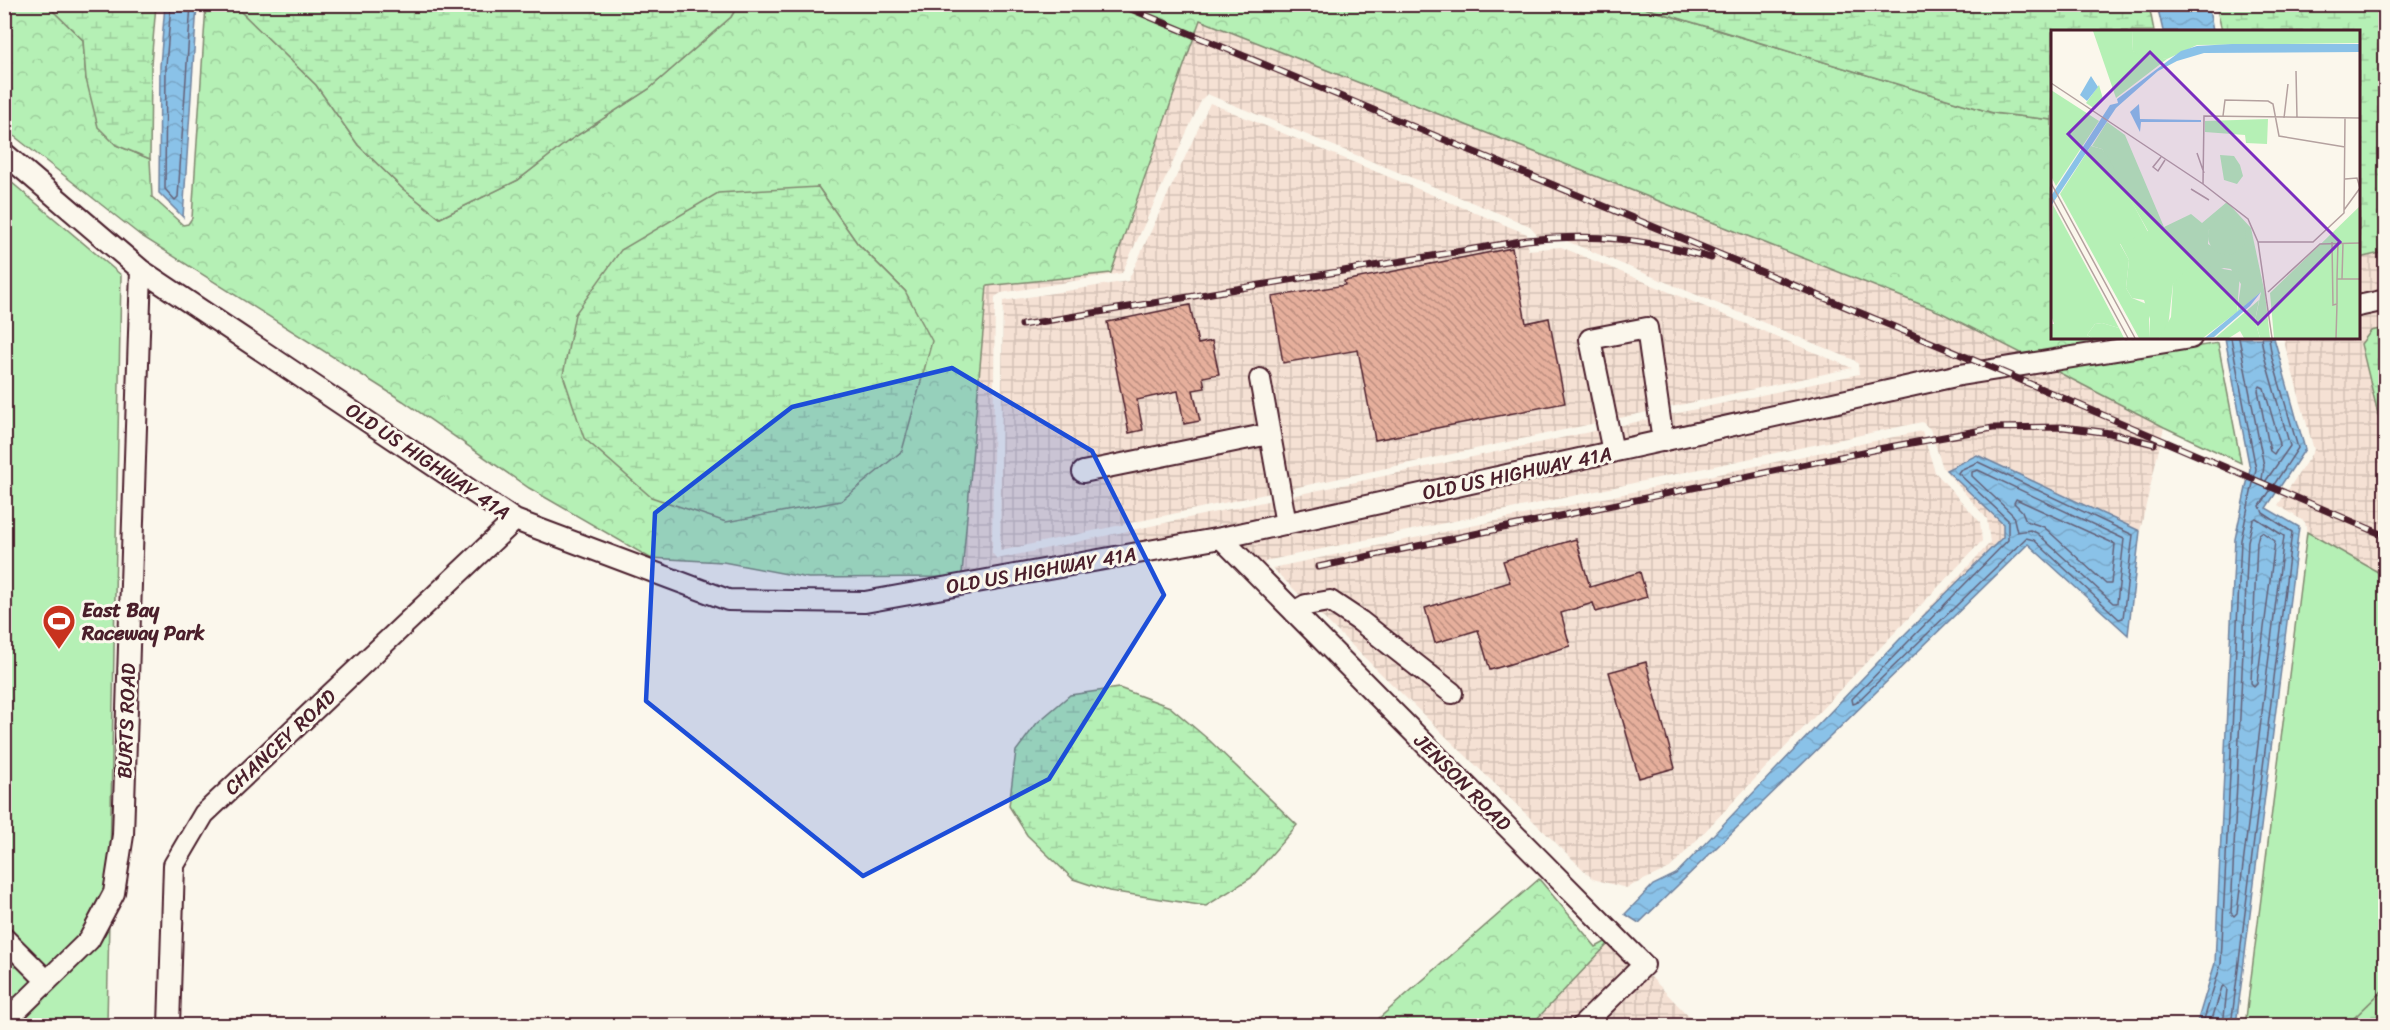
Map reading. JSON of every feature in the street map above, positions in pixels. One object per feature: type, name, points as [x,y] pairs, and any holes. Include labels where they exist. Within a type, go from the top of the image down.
[{"type":"street","name":"OLD US HIGHWAY 41A","points":[[4,153],[141,270],[515,520],[728,600],[865,602],[1221,538],[1960,375],[2185,339]]},
{"type":"street","name":"BURTS ROAD","points":[[8,1014],[47,981],[88,940],[114,893],[123,835],[141,270]]},
{"type":"street","points":[[2360,306],[2385,300]]},
{"type":"street","points":[[1613,452],[1590,339],[1647,328],[1663,441]]},
{"type":"street","points":[[1260,379],[1286,524]]},
{"type":"street","points":[[1083,472],[1269,434]]},
{"type":"street","name":"CHANCEY ROAD","points":[[169,1026],[174,865],[204,814],[515,520]]},
{"type":"street","name":"JENSON ROAD","points":[[1221,538],[1644,965],[1582,1026]]},
{"type":"street","points":[[1294,612],[1306,605],[1330,601],[1360,621],[1452,693]]},
{"type":"street","points":[[4,938],[47,981]]},
{"type":"highlighted area","points":[[952,368],[1092,451],[1164,595],[1049,779],[863,876],[646,701],[655,513],[792,407]]},
{"type":"shaded area","points":[[1200,20],[1940,312],[2023,354],[1948,367],[1223,527],[1220,524],[1215,529],[962,574],[987,285],[1111,273]],"holes":[[[1207,94],[1530,226],[1536,233],[1536,241],[1564,240],[1854,360],[1858,364],[1859,374],[997,559],[992,553],[995,297],[1001,293],[1122,273],[1202,99]]]},
{"type":"shaded area","points":[[1210,103],[1527,234],[1528,250],[1561,247],[1852,368],[1000,551],[1003,301],[1128,281]]},
{"type":"shaded area","points":[[2385,252],[2385,289],[2360,295],[2360,258]]},
{"type":"shaded area","points":[[2385,310],[2385,328],[2371,331],[2385,443],[2385,576],[2307,532],[2305,522],[2278,505],[2314,450],[2283,339],[2360,339],[2360,315]]},
{"type":"shaded area","points":[[2054,370],[2164,427],[2140,531],[1977,455],[1946,471],[2003,524],[2003,537],[1899,640],[1990,543],[1987,519],[1943,468],[1930,429],[1922,422],[1270,560],[1265,562],[1264,568],[1241,544],[1963,385]]},
{"type":"shaded area","points":[[1922,431],[1935,472],[1980,522],[1982,541],[1670,868],[1626,888],[1593,879],[1272,568]]},
{"type":"shaded area","points":[[1609,943],[1630,965],[1567,1025],[1531,1026]]},
{"type":"shaded area","points":[[1649,975],[1697,1025],[1598,1025]]},
{"type":"green space","points":[[4,5],[47,5],[83,40],[86,79],[116,145],[150,159],[152,197],[183,225],[188,224],[192,218],[206,5],[234,5],[316,85],[358,145],[403,189],[440,218],[518,180],[567,142],[649,89],[731,17],[738,5],[1635,5],[1993,113],[2051,120],[2051,339],[2120,339],[2023,354],[1940,312],[1200,20],[1111,273],[987,286],[962,574],[945,577],[808,578],[723,562],[650,558],[529,488],[403,401],[140,235],[5,129]],"holes":[[[818,187],[857,243],[905,291],[621,250]]]},
{"type":"green space","points":[[47,5],[156,5],[151,64],[150,159],[116,145],[98,127],[86,79],[83,40]]},
{"type":"green space","points":[[234,5],[738,5],[731,17],[649,89],[567,142],[518,180],[440,218],[403,189],[358,145],[316,85]]},
{"type":"green space","points":[[1635,5],[2149,5],[2154,30],[2051,30],[2051,120],[1993,113]]},
{"type":"green space","points":[[2216,5],[2385,5],[2385,252],[2360,258],[2360,30],[2222,30]]},
{"type":"green space","name":"East Bay Raceway Park","points":[[4,176],[121,275],[107,1025],[5,1025]]},
{"type":"green space","points":[[818,187],[857,243],[905,291],[932,341],[902,451],[841,501],[726,522],[651,497],[584,438],[563,375],[575,314],[621,250],[718,193]]},
{"type":"green space","points":[[2386,328],[2385,443],[2361,344],[2371,331]]},
{"type":"green space","points":[[2218,343],[2241,463],[2164,427],[2054,370]]},
{"type":"green space","points":[[2307,532],[2385,576],[2385,988],[2347,1025],[2245,1026]]},
{"type":"green space","points":[[1119,688],[1170,707],[1209,740],[1297,825],[1251,878],[1206,906],[1109,891],[1073,879],[1027,835],[1009,806],[1016,751],[1037,723],[1070,695]]},
{"type":"green space","points":[[1539,879],[1596,947],[1607,941],[1609,943],[1531,1025],[1370,1026]]},
{"type":"green space","points":[[2385,988],[2385,1025],[2347,1025]]},
{"type":"water","points":[[165,5],[197,5],[183,217],[159,193],[160,66]]},
{"type":"water","points":[[2157,5],[2208,5],[2213,30],[2163,30]]},
{"type":"water","points":[[2225,339],[2274,339],[2305,449],[2266,508],[2299,527],[2236,1025],[2196,1026],[2215,963],[2235,539],[2250,469]]},
{"type":"water","points":[[1977,455],[2140,531],[2128,635],[2028,544],[1639,923],[1625,914],[1653,885],[1676,874],[1899,640],[2003,537],[2003,524],[1946,470]]},
{"type":"building","points":[[1512,248],[1526,323],[1549,318],[1565,403],[1375,440],[1358,350],[1283,363],[1272,297],[1345,285],[1344,281]]},
{"type":"building","points":[[1190,305],[1198,344],[1212,341],[1219,374],[1203,377],[1205,388],[1193,390],[1200,421],[1184,424],[1178,391],[1137,400],[1143,430],[1129,433],[1107,322]]},
{"type":"building","points":[[1576,539],[1590,587],[1640,572],[1647,597],[1596,612],[1593,603],[1561,613],[1570,646],[1490,670],[1478,630],[1435,643],[1425,608],[1510,582],[1503,561]]},
{"type":"building","points":[[1646,662],[1675,768],[1639,778],[1609,672]]},
{"type":"railway","points":[[1119,4],[1995,369],[2386,536]]},
{"type":"railway","points":[[1022,325],[1527,240],[1576,237],[1620,239],[1664,246],[1711,258]]},
{"type":"railway","points":[[1318,567],[1873,450],[1993,428],[2063,427],[2110,433],[2154,444]]},
{"type":"place","name":"East Bay Raceway Park","points":[[59,650]]}]
